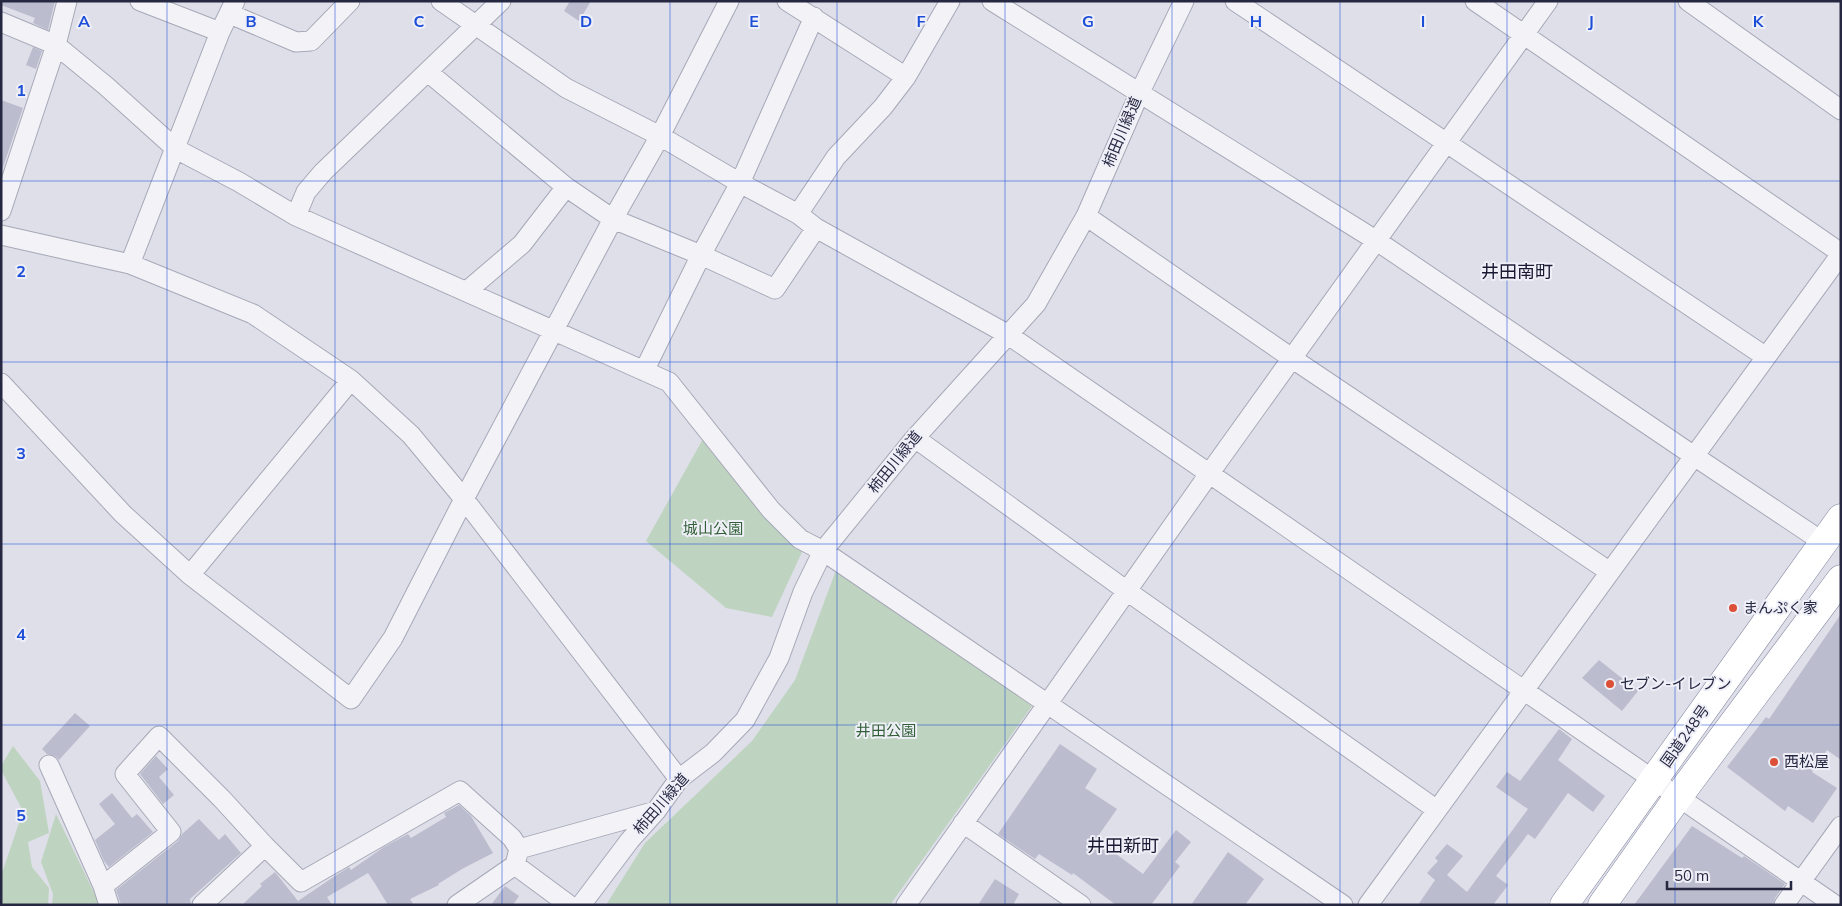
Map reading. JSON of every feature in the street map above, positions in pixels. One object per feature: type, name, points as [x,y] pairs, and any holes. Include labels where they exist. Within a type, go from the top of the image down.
[{"type":"highway","name":"国道248号","points":[[1564,905],[1841,518]]},
{"type":"highway","name":"国道248号","points":[[1602,905],[1678,797],[1841,579]]},
{"type":"street","points":[[1,211],[6,183],[56,45],[67,1]]},
{"type":"street","points":[[140,1],[220,32]]},
{"type":"street","points":[[130,264],[220,32],[232,7],[296,42],[311,41],[350,1]]},
{"type":"street","points":[[441,1],[566,88],[660,136],[740,183],[798,214],[816,228],[1007,334],[1835,905]]},
{"type":"street","points":[[296,216],[306,192],[323,172],[501,1]]},
{"type":"street","points":[[1,383],[122,514],[190,575],[350,699],[393,638],[464,498],[613,219],[660,136],[729,1]]},
{"type":"street","points":[[787,1],[906,77]]},
{"type":"street","points":[[798,214],[836,157],[883,107],[906,77],[950,1]]},
{"type":"street","points":[[992,1],[1015,8],[1140,92],[1377,241],[1823,542]]},
{"type":"street","name":"柿田川緑道","points":[[581,905],[630,840],[656,811],[680,779],[713,753],[745,720],[779,658],[803,592],[823,552],[915,438],[1036,304],[1086,216],[1140,92],[1184,1]]},
{"type":"street","points":[[1235,1],[1766,357]]},
{"type":"street","points":[[1368,905],[1841,253],[1475,1]]},
{"type":"street","points":[[906,905],[1210,474],[1548,1]]},
{"type":"street","points":[[1688,1],[1841,110]]},
{"type":"street","points":[[644,371],[701,255],[740,183],[814,17]]},
{"type":"street","points":[[1,22],[56,45],[106,86],[176,149],[239,182],[296,216],[669,382],[771,510],[800,539],[823,552],[1343,905]]},
{"type":"street","points":[[429,72],[566,186],[613,219],[701,255],[775,289],[816,228]]},
{"type":"street","points":[[467,291],[522,244],[566,186]]},
{"type":"street","points":[[1086,216],[1292,359],[1610,572]]},
{"type":"street","points":[[1,236],[130,264],[253,314],[351,380],[411,435],[464,498],[680,779]]},
{"type":"street","points":[[190,575],[351,380]]},
{"type":"street","points":[[915,438],[1127,591],[1437,810]]},
{"type":"street","points":[[103,886],[171,832],[125,774],[159,736],[301,882],[460,790],[512,838],[517,857],[551,899],[570,905]]},
{"type":"street","points":[[49,764],[103,886],[109,905]]},
{"type":"street","points":[[458,905],[517,857],[656,811]]},
{"type":"street","points":[[963,823],[1081,905]]},
{"type":"street","points":[[1784,905],[1841,826]]},
{"type":"street","points":[[202,905],[265,846]]},
{"type":"green space","name":"城山公園","points":[[704,437],[802,552],[772,617],[726,608],[646,541]]},
{"type":"green space","name":"井田公園","points":[[838,565],[1032,706],[890,905],[606,905],[645,843],[752,741],[795,680]]},
{"type":"green space","points":[[13,746],[40,781],[49,833],[28,842],[32,867],[49,888],[48,905],[1,905],[1,876],[23,811],[1,770],[1,766]]},
{"type":"green space","points":[[56,814],[100,905],[52,905],[53,894],[41,862]]},
{"type":"building","points":[[1,1],[55,1],[48,30],[33,23],[35,18],[1,5]]},
{"type":"building","points":[[570,1],[591,1],[579,21],[564,11]]},
{"type":"building","points":[[33,47],[42,51],[36,69],[26,65]]},
{"type":"building","points":[[1,100],[23,108],[2,170],[1,170]]},
{"type":"building","points":[[1841,614],[1841,760],[1827,750],[1812,772],[1837,788],[1813,823],[1788,806],[1785,811],[1727,767],[1766,717],[1769,719]]},
{"type":"building","name":"セブン-イレブン","points":[[1599,660],[1638,691],[1622,711],[1582,678]]},
{"type":"building","points":[[75,713],[90,726],[59,760],[55,756],[47,754],[42,749]]},
{"type":"building","points":[[1559,729],[1572,739],[1558,760],[1605,796],[1593,812],[1568,793],[1535,839],[1528,834],[1496,876],[1508,885],[1493,905],[1418,905],[1435,880],[1427,873],[1438,861],[1435,858],[1447,844],[1463,856],[1447,875],[1467,892],[1528,809],[1496,787],[1507,772],[1520,781]]},
{"type":"building","points":[[1060,744],[1097,769],[1085,788],[1117,809],[1096,839],[1143,874],[1176,830],[1191,842],[1175,862],[1180,866],[1151,905],[1116,905],[1073,873],[1072,875],[1039,854],[1035,859],[998,834]]},
{"type":"building","points":[[156,756],[168,769],[159,777],[174,795],[163,804],[140,774]]},
{"type":"building","points":[[112,793],[132,818],[137,814],[153,832],[109,867],[104,861],[95,840],[115,824],[99,804]]},
{"type":"building","points":[[459,805],[471,816],[493,853],[462,869],[439,885],[410,899],[414,905],[388,905],[368,873],[327,897],[332,905],[242,905],[262,886],[260,884],[275,872],[298,901],[349,867],[351,870],[384,847],[408,834],[411,838],[446,817],[444,813]]},
{"type":"building","points":[[199,819],[219,840],[225,834],[241,853],[190,899],[191,905],[121,905],[116,890],[178,841],[182,834]]},
{"type":"building","points":[[1692,826],[1742,858],[1744,856],[1785,884],[1775,898],[1773,905],[1634,905]]},
{"type":"building","points":[[1228,852],[1264,879],[1245,905],[1191,905]]},
{"type":"building","points":[[995,879],[1019,894],[1013,905],[978,905]]},
{"type":"building","points":[[505,886],[519,896],[513,905],[491,905]]},
{"type":"place","name":"まんぷく家","points":[[1733,608]]},
{"type":"place","name":"セブン-イレブン","points":[[1610,684]]},
{"type":"place","name":"西松屋","points":[[1774,762]]},
{"type":"district","name":"井田南町","points":[[1517,272]]},
{"type":"district","name":"井田新町","points":[[1123,846]]}]
